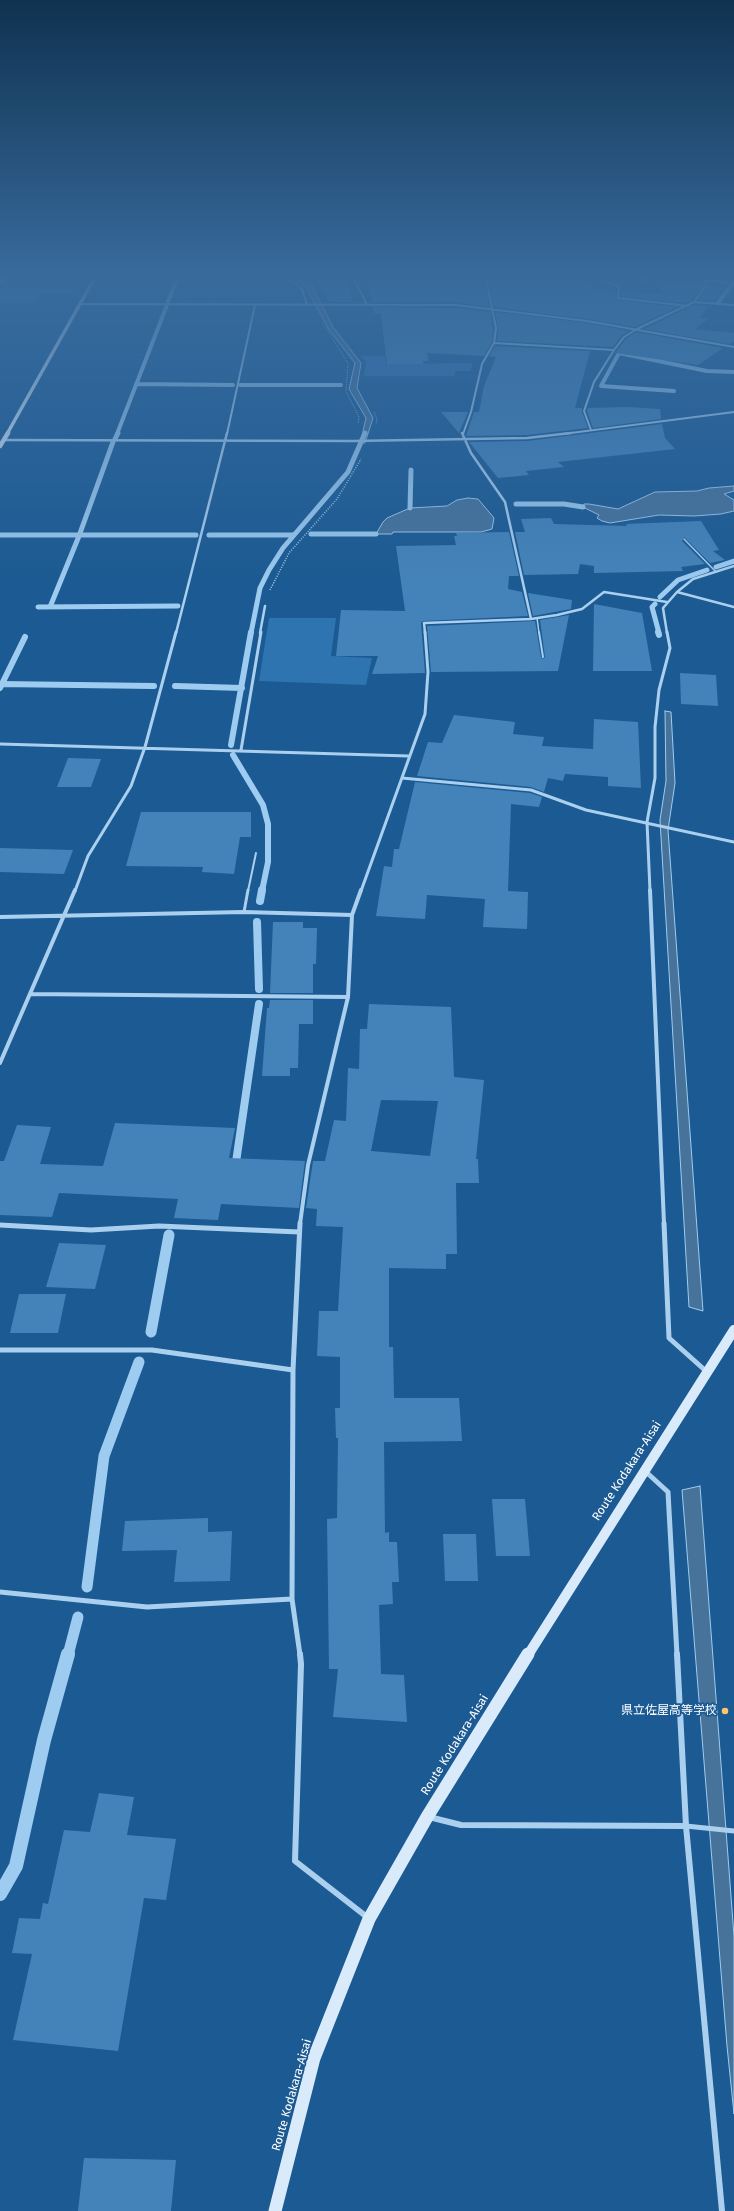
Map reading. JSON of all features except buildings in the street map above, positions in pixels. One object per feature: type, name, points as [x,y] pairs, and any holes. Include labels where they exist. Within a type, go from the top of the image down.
[{"type":"main road","points":[[0,446],[36,382]]},
{"type":"main road","name":"Route Kodakara-Aisai","points":[[275,2211],[314,2058],[369,1919],[427,1817],[644,1470],[734,1330]]},
{"type":"street","points":[[0,1063],[65,916],[88,856],[131,786],[145,747],[191,579],[225,441],[237,382]]},
{"type":"street","points":[[478,382],[471,412],[462,432],[464,439],[505,502],[531,619]]},
{"type":"street","points":[[591,430],[584,411],[594,382]]},
{"type":"street","points":[[3,440],[370,441],[527,438],[734,412]]},
{"type":"street","points":[[708,1372],[669,1338],[647,822],[655,778],[655,727],[659,690],[670,648],[663,608],[677,592],[693,579],[734,566]]},
{"type":"street","points":[[369,1919],[295,1861],[301,1664],[292,1599],[293,1370],[299,1232],[308,1165],[348,997],[352,915],[425,714],[428,672],[424,623],[537,618],[582,609],[604,592],[667,602]]},
{"type":"street","points":[[677,592],[734,607]]},
{"type":"street","points":[[241,750],[265,606]]},
{"type":"street","points":[[0,744],[145,747],[409,756]]},
{"type":"street","points":[[402,778],[531,790],[586,810],[672,827],[734,842]]},
{"type":"street","points":[[0,917],[244,912],[352,915]]},
{"type":"street","points":[[30,994],[348,997]]},
{"type":"street","points":[[0,1225],[91,1230],[160,1226],[299,1232]]},
{"type":"street","points":[[0,1350],[152,1350],[293,1370]]},
{"type":"street","points":[[644,1470],[668,1492],[686,1826],[722,2211]]},
{"type":"street","points":[[0,1592],[147,1607],[292,1599]]},
{"type":"street","points":[[427,1817],[461,1825],[686,1826]]},
{"type":"lane","points":[[684,539],[709,567],[716,572]]},
{"type":"lane","points":[[537,618],[543,657]]},
{"type":"lane","points":[[244,912],[256,852]]},
{"type":"lane","points":[[686,1826],[734,1831]]},
{"type":"path","points":[[347,382],[346,391],[359,417],[353,441]]},
{"type":"path","points":[[265,606],[270,588],[289,553],[337,499],[348,483],[370,441]]},
{"type":"shaded area","points":[[351,382],[358,382],[357,388],[373,418],[365,443],[362,443],[361,440],[366,418],[349,389]]},
{"type":"shaded area","points":[[734,486],[734,491],[724,494],[734,500],[734,511],[721,514],[694,516],[659,515],[610,523],[602,521],[597,518],[599,515],[583,507],[584,504],[589,504],[618,509],[655,492],[697,491],[709,488]]},
{"type":"shaded area","points":[[468,498],[478,499],[494,518],[492,529],[481,532],[393,532],[392,534],[376,534],[387,518],[410,508],[447,506],[457,500]]},
{"type":"shaded area","points":[[269,618],[336,618],[331,656],[372,658],[366,685],[259,681]]},
{"type":"shaded area","points":[[665,711],[671,712],[675,783],[668,830],[703,1311],[689,1307],[660,820],[666,781]]},
{"type":"shaded area","points":[[700,1486],[734,1936],[734,2114],[727,2046],[682,1490]]},
{"type":"waterway","points":[[603,382],[601,386],[674,391]]},
{"type":"waterway","points":[[117,434],[136,384]]},
{"type":"waterway","points":[[136,384],[233,385]]},
{"type":"waterway","points":[[240,385],[341,385]]},
{"type":"waterway","points":[[115,439],[118,433]]},
{"type":"waterway","points":[[251,633],[260,588],[269,570],[283,548],[348,472],[365,433]]},
{"type":"waterway","points":[[79,535],[113,442]]},
{"type":"waterway","points":[[410,508],[411,470]]},
{"type":"waterway","points":[[516,504],[564,504],[583,507]]},
{"type":"waterway","points":[[311,534],[376,534]]},
{"type":"waterway","points":[[0,535],[79,535]]},
{"type":"waterway","points":[[50,607],[79,535]]},
{"type":"waterway","points":[[79,535],[196,535]]},
{"type":"waterway","points":[[209,535],[293,535]]},
{"type":"waterway","points":[[716,567],[734,561]]},
{"type":"waterway","points":[[660,597],[678,580],[707,570]]},
{"type":"waterway","points":[[655,604],[652,607],[659,633]]},
{"type":"waterway","points":[[50,607],[178,606]]},
{"type":"waterway","points":[[38,607],[50,607]]},
{"type":"waterway","points":[[241,688],[251,632]]},
{"type":"waterway","points":[[2,684],[25,637]]},
{"type":"waterway","points":[[0,688],[2,684]]},
{"type":"waterway","points":[[2,684],[154,686]]},
{"type":"waterway","points":[[175,686],[241,688]]},
{"type":"waterway","points":[[231,745],[241,688]]},
{"type":"waterway","points":[[233,755],[263,805],[268,824],[268,862],[262,891]]},
{"type":"waterway","points":[[260,901],[262,890]]},
{"type":"waterway","points":[[257,922],[259,989]]},
{"type":"waterway","points":[[235,1169],[259,1004]]},
{"type":"waterway","points":[[151,1332],[169,1235]]},
{"type":"waterway","points":[[87,1587],[104,1456],[139,1362]]},
{"type":"waterway","points":[[68,1655],[78,1617]]},
{"type":"waterway","points":[[0,1894],[16,1866],[44,1740],[68,1654]]},
{"type":"place","name":"県立佐屋高等学校","points":[[725,1711]]}]
